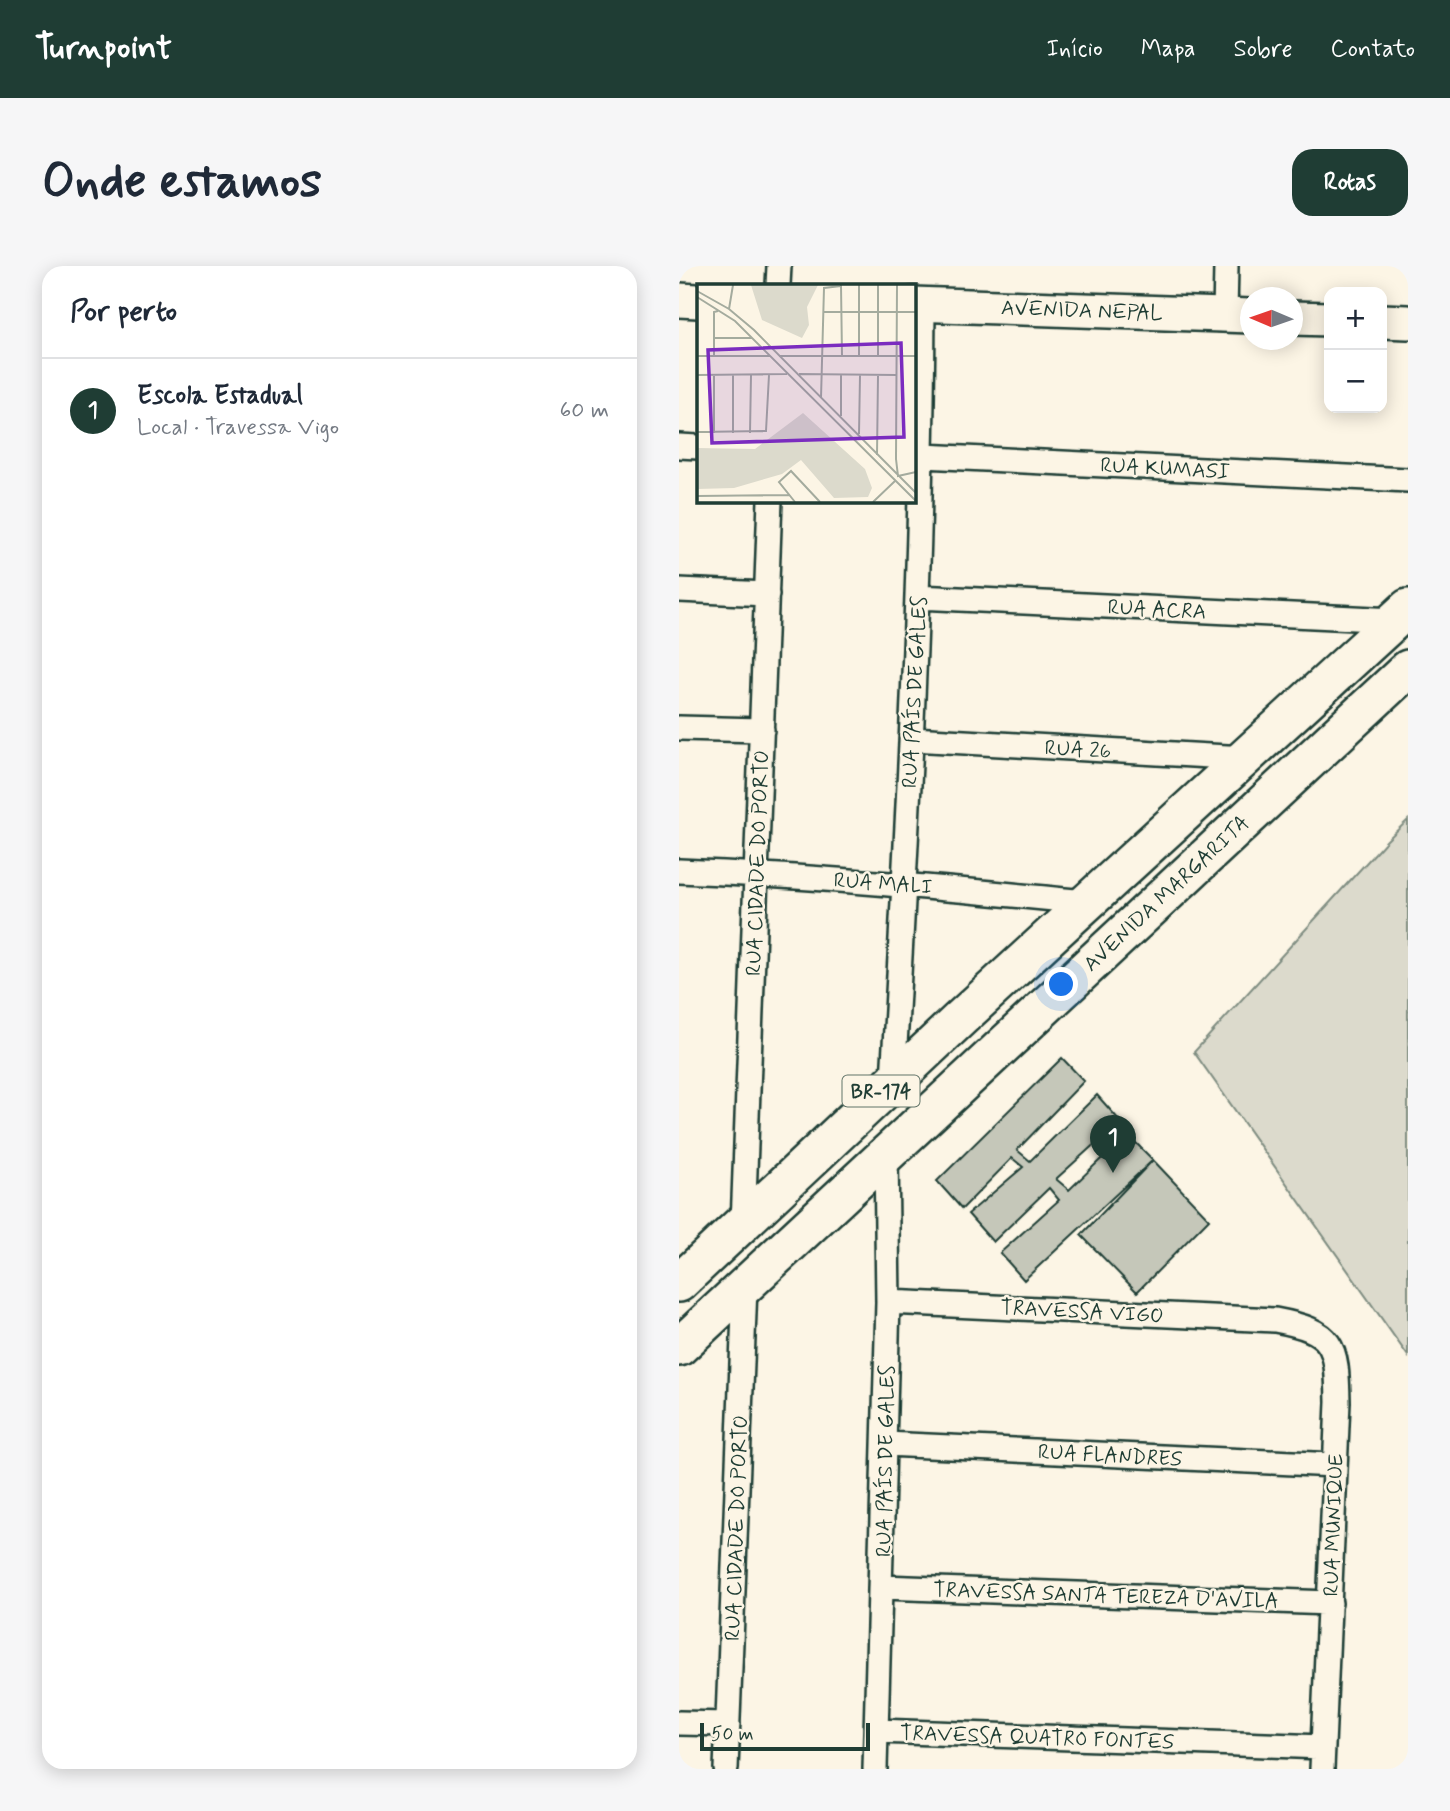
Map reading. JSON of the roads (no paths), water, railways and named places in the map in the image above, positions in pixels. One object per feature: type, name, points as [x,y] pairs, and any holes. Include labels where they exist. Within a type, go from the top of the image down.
[{"type":"main road","name":"BR-174","points":[[679,1283],[893,1080],[1401,614]]},
{"type":"main road","name":"AVENIDA MARGARITA","points":[[679,1347],[1408,669]]},
{"type":"street","points":[[778,284],[779,266]]},
{"type":"street","points":[[1226,266],[1238,316]]},
{"type":"street","points":[[679,300],[697,301]]},
{"type":"street","name":"AVENIDA NEPAL","points":[[918,304],[1238,316]]},
{"type":"street","name":"RUA PAÍS DE GALES","points":[[893,1080],[912,739],[923,456],[918,304]]},
{"type":"street","points":[[1303,318],[1324,319]]},
{"type":"street","points":[[1387,321],[1408,322]]},
{"type":"street","points":[[679,446],[697,447]]},
{"type":"street","name":"RUA KUMASI","points":[[923,456],[1408,480]]},
{"type":"street","name":"RUA CIDADE DO PORTO","points":[[743,1225],[770,502]]},
{"type":"street","points":[[679,590],[767,594]]},
{"type":"street","name":"RUA ACRA","points":[[918,597],[1401,614]]},
{"type":"street","points":[[679,728],[762,730]]},
{"type":"street","name":"RUA 26","points":[[912,739],[1245,758]]},
{"type":"street","name":"RUA MALI","points":[[679,871],[905,884],[1086,902]]},
{"type":"street","name":"RUA PAÍS DE GALES","points":[[875,1769],[888,1303],[887,1154]]},
{"type":"street","name":"RUA CIDADE DO PORTO","points":[[726,1769],[745,1287]]},
{"type":"street","name":"TRAVESSA VIGO","points":[[888,1303],[1275,1320]]},
{"type":"street","name":"RUA MUNIQUE","points":[[1275,1320],[1313,1329],[1327,1340],[1337,1367],[1338,1402],[1323,1758]]},
{"type":"street","name":"RUA FLANDRES","points":[[885,1444],[1335,1465]]},
{"type":"street","name":"TRAVESSA SANTA TEREZA D'AVILA","points":[[881,1587],[1330,1603]]},
{"type":"street","points":[[679,1723],[728,1724]]},
{"type":"street","name":"TRAVESSA QUATRO FONTES","points":[[877,1731],[1323,1758]]},
{"type":"place","name":"Escola Estadual","points":[[1113,1173]]}]
